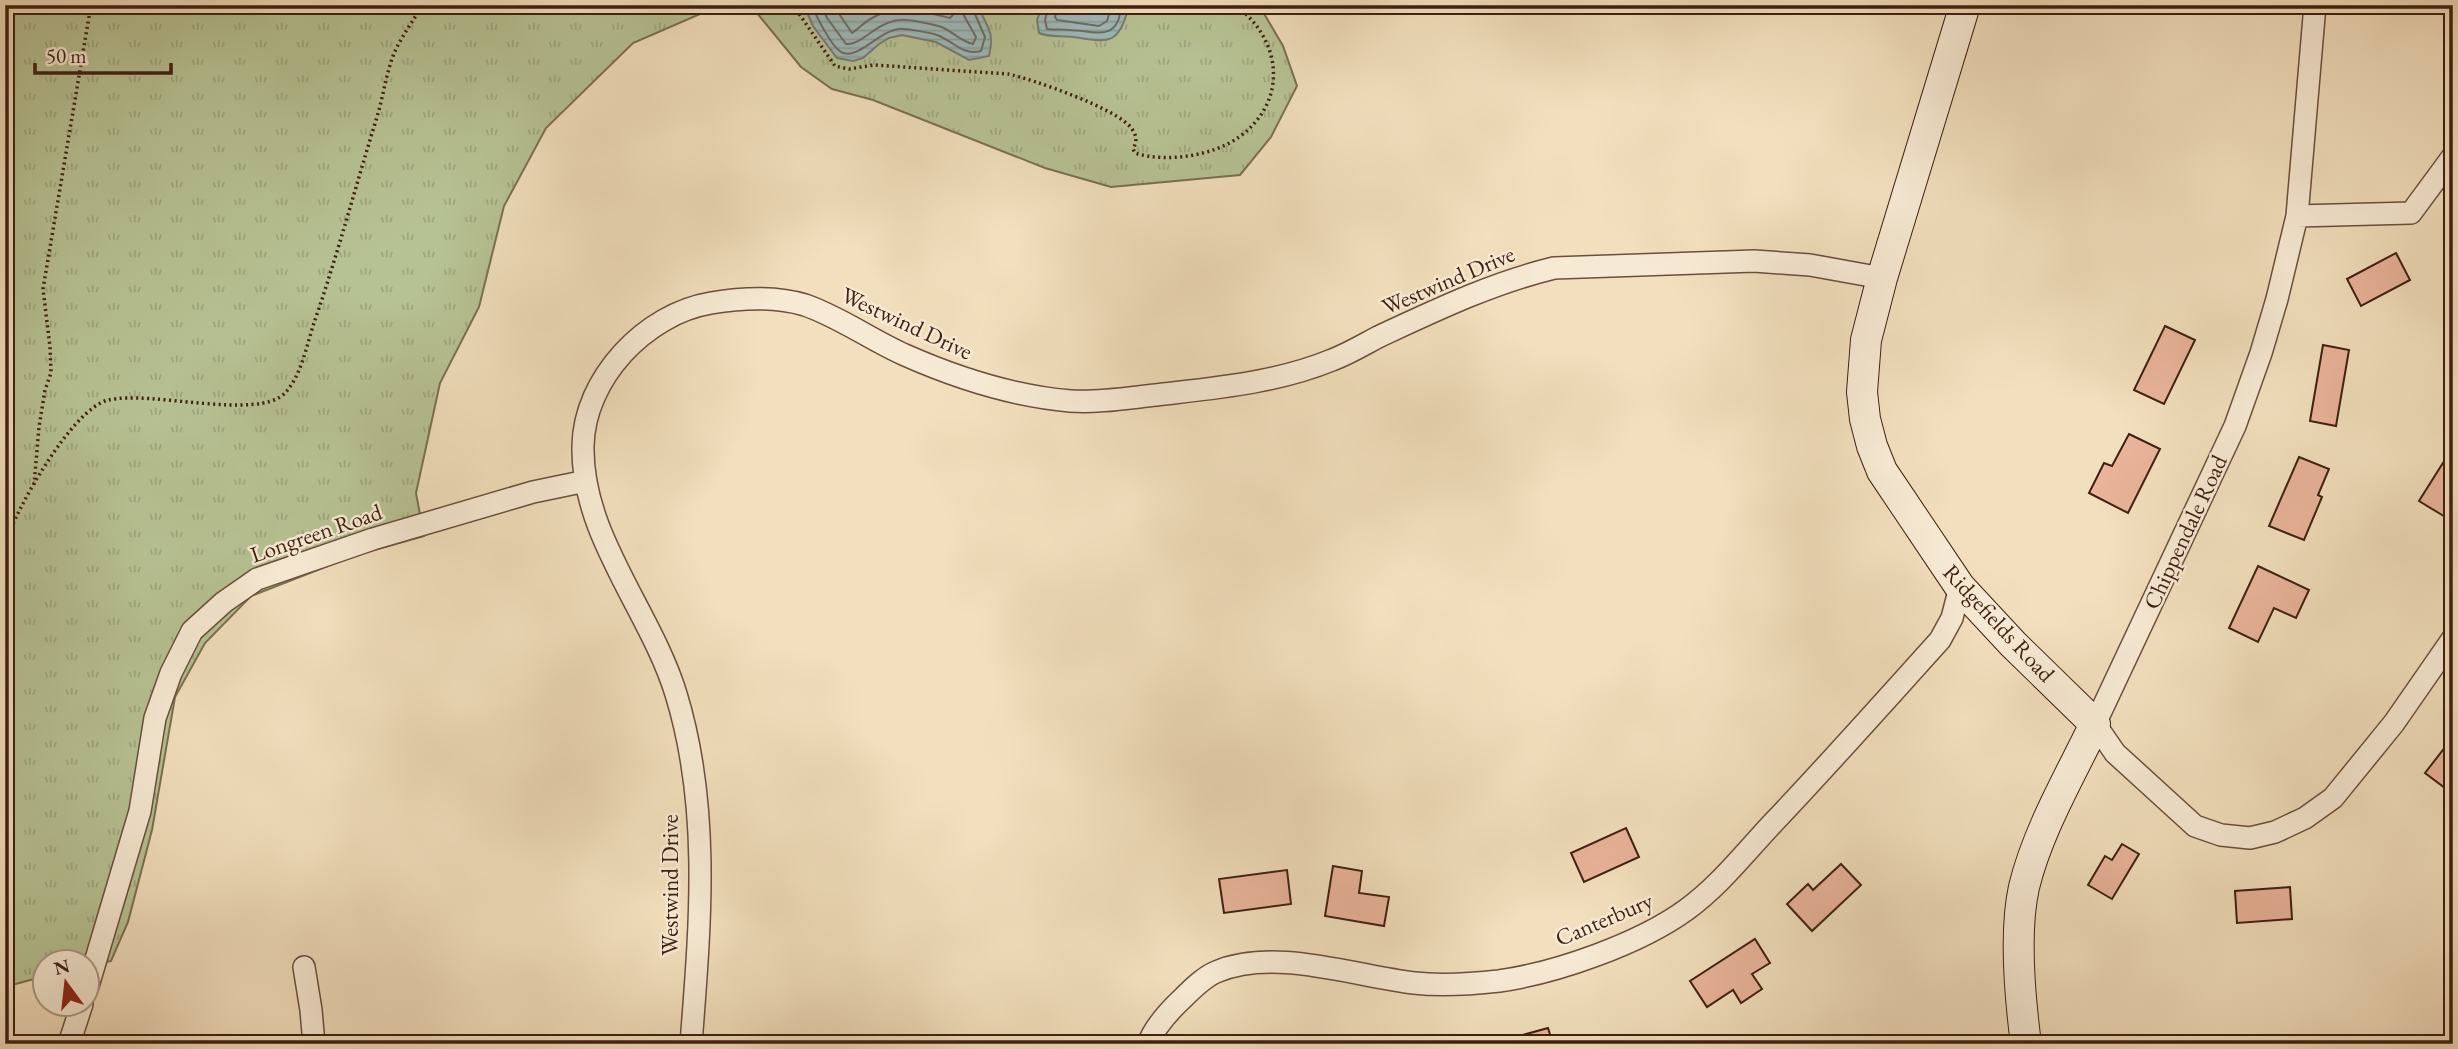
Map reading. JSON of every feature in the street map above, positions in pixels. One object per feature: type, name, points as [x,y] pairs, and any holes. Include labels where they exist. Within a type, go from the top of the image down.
[{"type":"street","name":"Ridgefields Road","points":[[1965,5],[1882,278],[1866,340],[1862,392],[1872,446],[1882,471],[1960,587],[2013,644],[2095,723],[2115,753],[2195,826],[2221,835],[2250,838],[2263,835],[2305,818],[2333,798],[2394,723],[2453,638]]},
{"type":"street","name":"Chippendale Road","points":[[2026,1044],[2019,954],[2024,890],[2038,847],[2235,426],[2277,299],[2297,216],[2315,5]]},
{"type":"street","points":[[2297,216],[2411,213],[2453,156]]},
{"type":"street","name":"Westwind Drive","points":[[691,1044],[701,911],[695,787],[688,737],[660,650],[597,521],[586,481],[583,445],[596,390],[632,344],[675,316],[705,304],[737,299],[772,299],[802,304],[829,315],[903,354],[983,386],[1072,401],[1131,398],[1232,386],[1290,374],[1334,360],[1468,296],[1522,275],[1554,268],[1754,261],[1810,265],[1882,278]]},
{"type":"street","name":"Longreen Road","points":[[99,948],[140,811],[155,718],[171,673],[192,631],[224,602],[257,579],[373,539],[533,492],[586,481]]},
{"type":"street","name":"Canterbury","points":[[1148,1044],[1152,1032],[1193,988],[1214,973],[1243,963],[1291,964],[1417,983],[1499,981],[1576,961],[1655,929],[1711,891],[1940,640],[1952,618],[1960,587]]},
{"type":"street","points":[[304,967],[314,1044]]},
{"type":"street","points":[[69,1044],[77,1018]]},
{"type":"path","points":[[34,487],[39,427],[45,390],[51,373],[51,347],[43,289],[91,5]]},
{"type":"path","points":[[5,544],[10,529],[48,461],[88,411],[108,400],[178,399],[252,406],[276,400],[290,387],[329,279],[394,54],[422,5]]},
{"type":"path","points":[[793,5],[835,66],[841,69],[874,65],[1007,74],[1026,78],[1104,109],[1125,121],[1136,137],[1133,149],[1135,153],[1157,157],[1191,155],[1217,148],[1239,138],[1264,110],[1275,72],[1273,53],[1257,27],[1235,5]]},
{"type":"green space","points":[[5,5],[209,5],[218,10],[285,13],[297,5],[1259,5],[1283,46],[1297,86],[1271,137],[1240,175],[1111,187],[1045,168],[873,100],[832,89],[801,67],[757,13],[716,7],[633,43],[546,128],[504,206],[479,307],[440,383],[416,493],[424,536],[356,555],[251,596],[205,643],[175,697],[152,830],[128,922],[111,961],[102,963],[102,948],[32,948],[32,980],[5,987]]},
{"type":"water","points":[[809,5],[977,5],[990,35],[989,56],[969,60],[936,42],[902,35],[889,38],[863,58],[853,61],[837,58],[813,26],[805,8]]},
{"type":"water","points":[[1043,5],[1127,5],[1128,9],[1115,36],[1102,40],[1039,33],[1037,20]]},
{"type":"building","points":[[2396,253],[2410,280],[2361,306],[2347,279]]},
{"type":"building","points":[[2165,326],[2195,340],[2164,404],[2134,390]]},
{"type":"building","points":[[2323,345],[2349,350],[2336,426],[2310,421]]},
{"type":"building","points":[[2129,434],[2160,449],[2128,513],[2089,493],[2104,463],[2112,466]]},
{"type":"building","points":[[2453,447],[2453,509],[2447,518],[2419,501]]},
{"type":"building","points":[[2299,457],[2329,469],[2318,495],[2322,497],[2304,540],[2269,526]]},
{"type":"building","points":[[2258,566],[2309,590],[2296,618],[2274,608],[2258,642],[2229,628]]},
{"type":"building","points":[[2453,737],[2453,794],[2425,773]]},
{"type":"building","points":[[1626,828],[1639,857],[1584,882],[1571,853]]},
{"type":"building","points":[[2122,844],[2139,854],[2112,899],[2088,885],[2105,856],[2112,860]]},
{"type":"building","points":[[1841,864],[1861,885],[1812,931],[1787,904],[1808,884],[1813,890]]},
{"type":"building","points":[[1333,866],[1362,871],[1359,893],[1389,897],[1384,926],[1325,916]]},
{"type":"building","points":[[1287,870],[1291,904],[1224,913],[1219,879]]},
{"type":"building","points":[[2290,887],[2292,919],[2237,923],[2235,891]]},
{"type":"building","points":[[1755,939],[1770,963],[1752,974],[1762,989],[1741,1003],[1733,990],[1707,1007],[1690,981]]},
{"type":"building","points":[[1548,1028],[1553,1044],[1509,1044],[1508,1039]]}]
